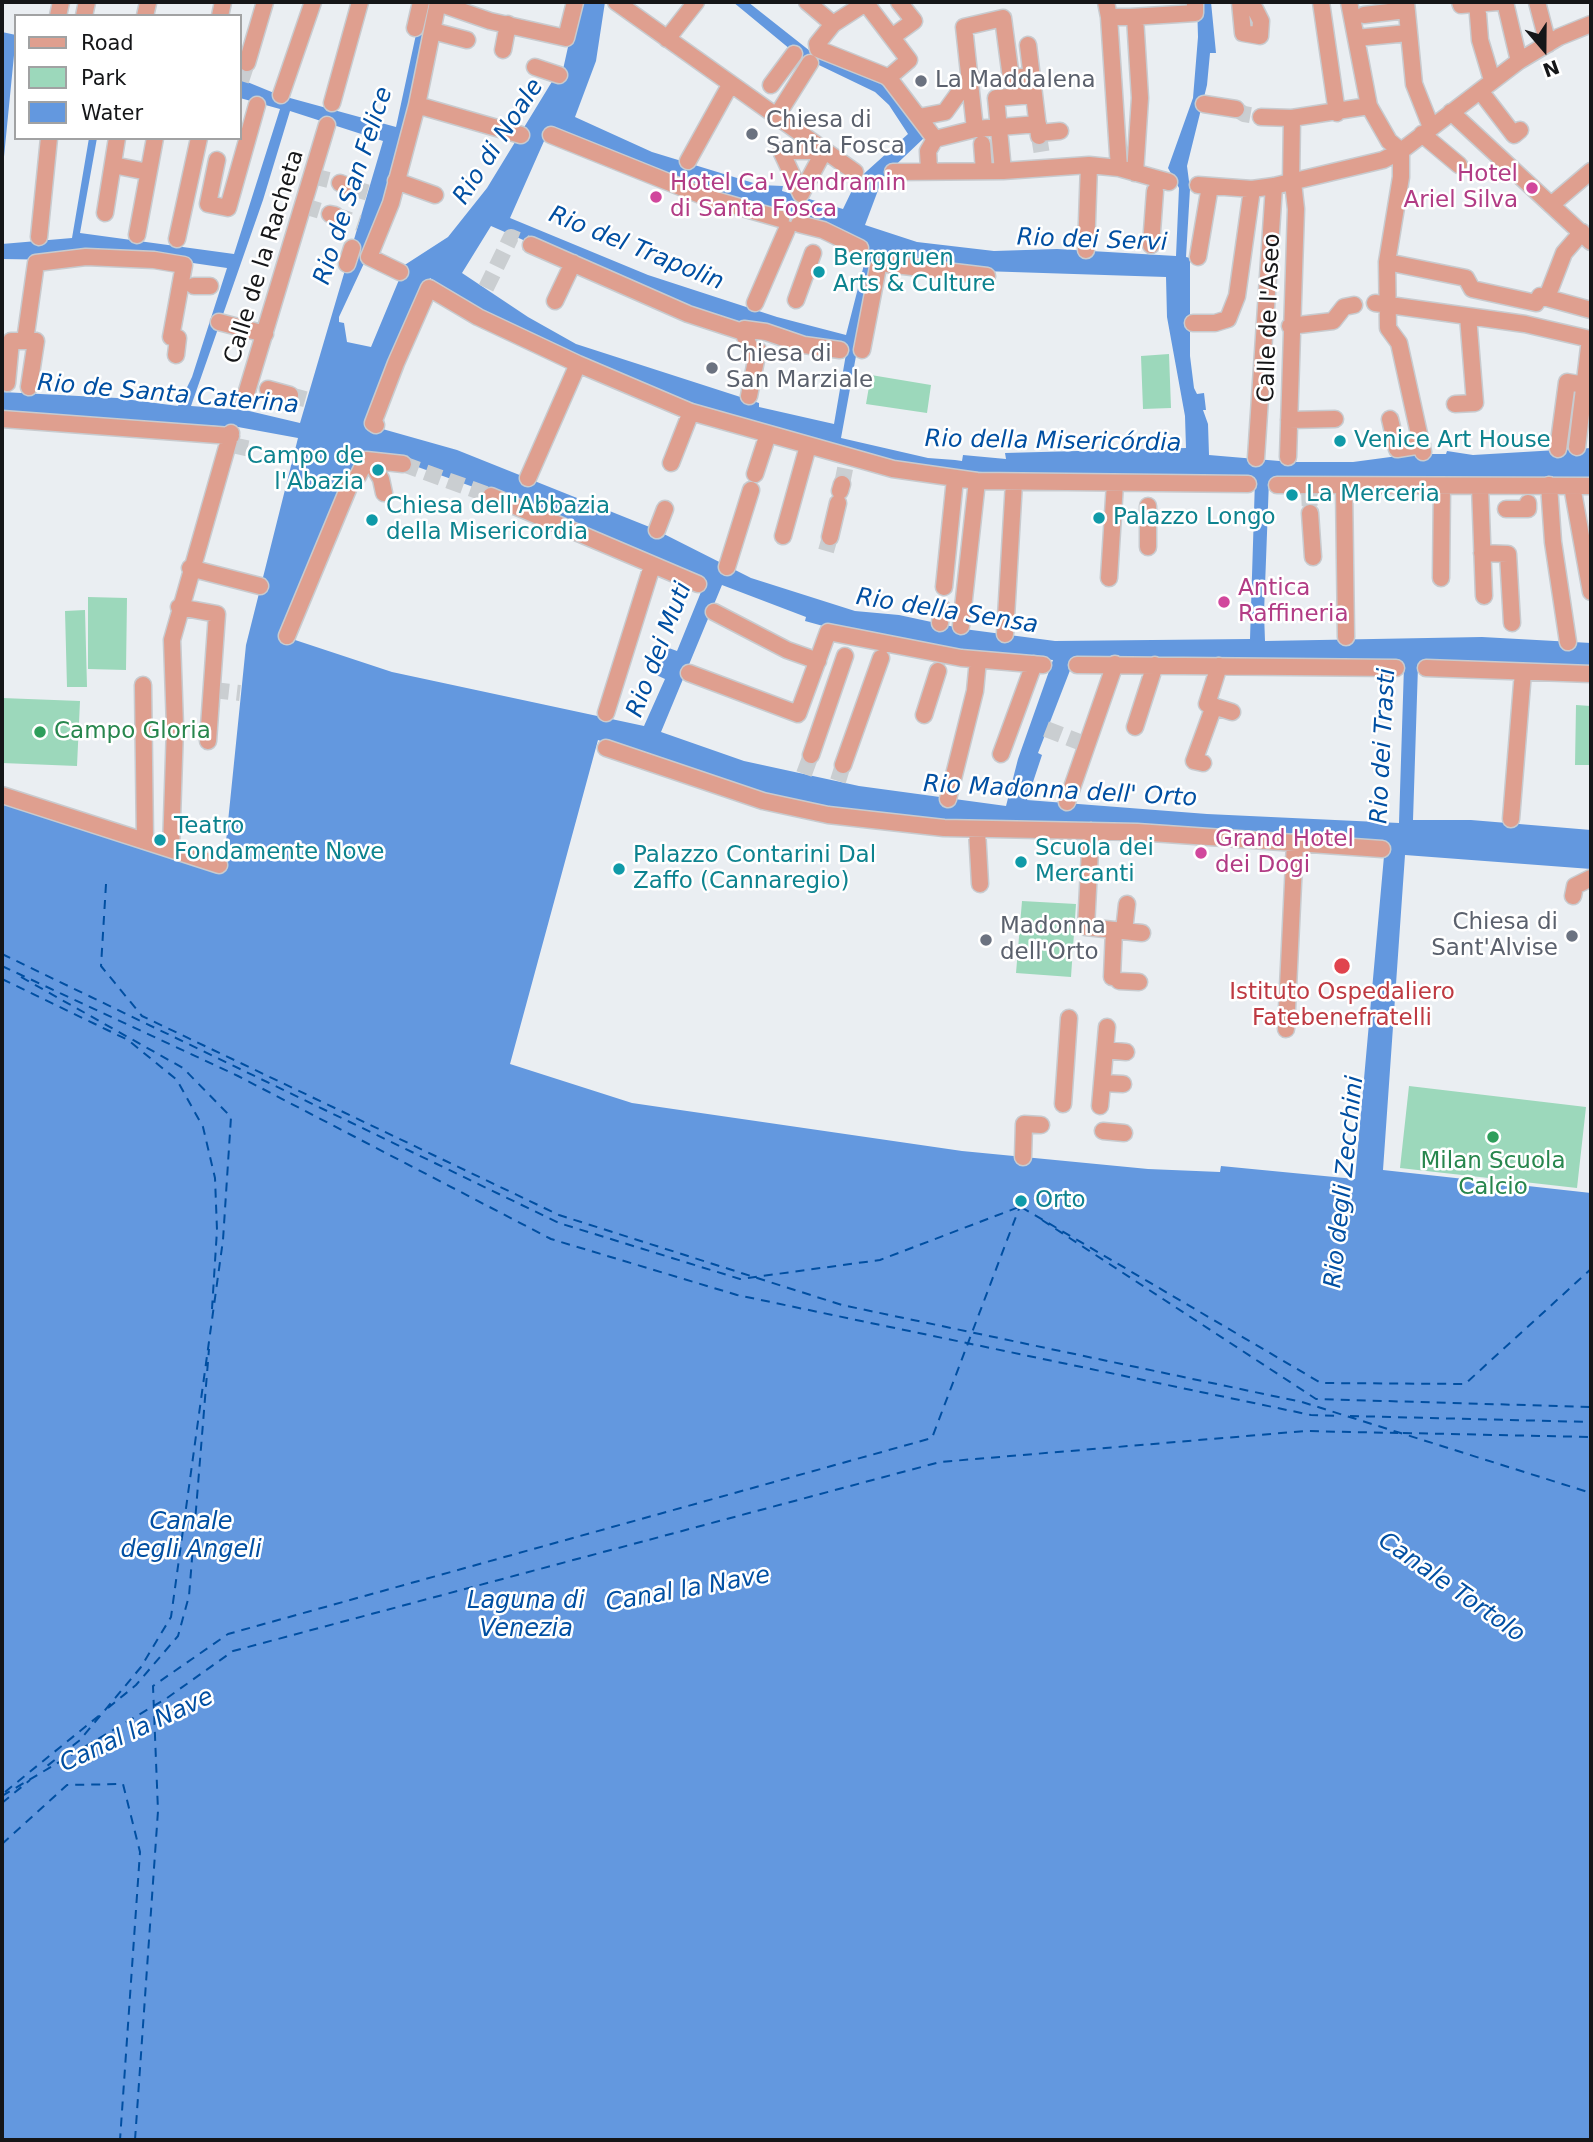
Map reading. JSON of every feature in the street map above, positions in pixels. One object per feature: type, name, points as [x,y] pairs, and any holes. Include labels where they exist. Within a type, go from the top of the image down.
[{"type":"street","points":[[247,63],[248,35],[265,2]]},
{"type":"street","points":[[281,95],[313,2]]},
{"type":"street","points":[[332,103],[341,81],[360,2]]},
{"type":"street","points":[[415,28],[421,2]]},
{"type":"street","points":[[400,272],[369,257],[396,181],[417,105],[438,2],[508,24],[566,38],[575,2]]},
{"type":"street","points":[[619,2],[730,85],[765,97],[775,117],[822,153],[855,172]]},
{"type":"street","points":[[807,2],[833,24]]},
{"type":"street","points":[[888,78],[909,60],[866,2],[833,24],[817,44],[818,49],[888,78],[934,139]]},
{"type":"street","points":[[892,37],[914,21],[899,2]]},
{"type":"street","points":[[1127,170],[1108,9],[1133,17],[1195,13],[1195,2]]},
{"type":"street","points":[[1321,2],[1337,113]]},
{"type":"street","points":[[1498,2],[1472,2],[1486,86],[1514,135],[1520,130]]},
{"type":"street","points":[[1505,2],[1519,61]]},
{"type":"street","points":[[1537,2],[1548,44]]},
{"type":"street","points":[[667,39],[690,3]]},
{"type":"street","points":[[1390,419],[1397,449],[1422,448],[1399,343],[1388,328],[1380,303],[1401,177],[1401,151],[1390,141],[1369,106],[1360,65],[1355,12],[1406,6],[1414,84],[1427,130],[1459,165]]},
{"type":"street","points":[[1127,170],[1140,98],[1133,17]]},
{"type":"street","points":[[984,171],[978,107],[964,27],[983,24],[988,19],[1003,18],[1011,78],[1032,76]]},
{"type":"street","points":[[503,50],[508,24]]},
{"type":"street","points":[[1198,257],[1204,186],[1252,189],[1275,186],[1383,160],[1401,151],[1519,61],[1591,24]]},
{"type":"street","points":[[433,31],[467,40]]},
{"type":"street","points":[[1356,38],[1408,33]]},
{"type":"street","points":[[1028,45],[1039,131]]},
{"type":"street","points":[[765,97],[794,54]]},
{"type":"street","points":[[775,117],[810,63]]},
{"type":"street","points":[[1331,70],[1360,65]]},
{"type":"street","points":[[535,67],[559,75]]},
{"type":"street","points":[[929,170],[929,151],[945,112],[971,76]]},
{"type":"street","points":[[688,161],[711,137],[730,85]]},
{"type":"street","points":[[1003,171],[996,98],[1034,95]]},
{"type":"street","points":[[1204,104],[1236,109]]},
{"type":"street","points":[[217,160],[208,204],[228,208],[257,105]]},
{"type":"street","points":[[417,105],[521,135]]},
{"type":"street","points":[[1261,117],[1292,126],[1369,106]]},
{"type":"street","points":[[914,112],[945,112]]},
{"type":"street","points":[[1451,112],[1588,236],[1564,253],[1525,324]]},
{"type":"street","name":"Calle de la Racheta","points":[[244,401],[327,125]]},
{"type":"street","points":[[934,139],[979,134],[998,126],[1060,131]]},
{"type":"street","name":"Calle de l'Aseo","points":[[1288,457],[1290,326],[1296,229],[1292,126]]},
{"type":"street","points":[[780,150],[794,129]]},
{"type":"street","points":[[551,135],[708,198],[820,231],[860,248]]},
{"type":"street","points":[[39,237],[49,140]]},
{"type":"street","points":[[105,213],[117,140]]},
{"type":"street","points":[[137,235],[155,140]]},
{"type":"street","points":[[177,239],[198,140]]},
{"type":"street","points":[[780,150],[822,153]]},
{"type":"street","points":[[780,150],[812,173]]},
{"type":"street","points":[[780,150],[801,194],[822,153]]},
{"type":"street","points":[[194,156],[239,165]]},
{"type":"street","points":[[893,172],[1003,171],[1043,162],[1127,170],[1159,184],[1151,245]]},
{"type":"street","points":[[113,165],[148,172]]},
{"type":"street","points":[[1086,250],[1089,165]]},
{"type":"street","points":[[1551,205],[1588,179]]},
{"type":"street","points":[[396,181],[435,194]]},
{"type":"street","points":[[1256,458],[1275,186]]},
{"type":"street","points":[[1193,323],[1215,323],[1228,318],[1237,296],[1252,189]]},
{"type":"street","points":[[755,303],[789,224]]},
{"type":"street","points":[[531,245],[688,314],[764,332],[804,345],[840,350]]},
{"type":"street","points":[[796,300],[813,253]]},
{"type":"street","points":[[25,341],[36,263],[86,257],[184,265],[191,289],[172,337],[178,338],[176,355]]},
{"type":"street","points":[[1387,262],[1466,278],[1472,289],[1541,299],[1591,310]]},
{"type":"street","points":[[555,301],[573,263]]},
{"type":"street","points":[[862,350],[882,265],[987,276]]},
{"type":"street","points":[[376,425],[373,423],[396,363],[429,288],[478,317],[578,364],[691,412],[808,446],[847,461],[918,475],[977,481],[1115,483],[1148,493],[1248,484]]},
{"type":"street","points":[[1380,303],[1525,324],[1590,339],[1585,385],[1587,408],[1577,447]]},
{"type":"street","points":[[1290,326],[1333,321],[1344,307],[1354,305]]},
{"type":"street","points":[[1455,404],[1475,403],[1475,376],[1468,316]]},
{"type":"street","points":[[219,321],[265,334]]},
{"type":"street","points":[[744,329],[755,360]]},
{"type":"street","points":[[749,396],[755,360],[764,332]]},
{"type":"street","points":[[7,383],[11,341],[36,341],[29,387]]},
{"type":"street","points":[[528,478],[578,364]]},
{"type":"street","points":[[1559,449],[1567,382],[1585,385]]},
{"type":"street","points":[[268,389],[290,395]]},
{"type":"street","points":[[671,463],[691,412]]},
{"type":"street","points":[[2,419],[231,434],[179,607],[172,640],[175,727],[170,849]]},
{"type":"street","points":[[1289,420],[1335,419]]},
{"type":"street","points":[[727,567],[768,435]]},
{"type":"street","points":[[783,536],[808,446]]},
{"type":"street","points":[[287,636],[354,478],[358,476],[366,460],[403,464]]},
{"type":"street","points":[[371,462],[381,479],[384,493]]},
{"type":"street","points":[[944,587],[956,479]]},
{"type":"street","points":[[961,626],[977,481]]},
{"type":"street","points":[[1005,634],[1014,482]]},
{"type":"street","points":[[1109,578],[1115,483]]},
{"type":"street","points":[[1283,485],[1480,486],[1528,494],[1549,485],[1591,486]]},
{"type":"street","points":[[1549,485],[1552,528],[1568,642]]},
{"type":"street","points":[[1344,486],[1346,637]]},
{"type":"street","points":[[1441,578],[1442,486]]},
{"type":"street","points":[[1480,486],[1484,596]]},
{"type":"street","points":[[1572,486],[1591,592]]},
{"type":"street","points":[[830,537],[840,493]]},
{"type":"street","points":[[1148,493],[1148,547]]},
{"type":"street","points":[[1506,509],[1528,509],[1528,494]]},
{"type":"street","points":[[491,496],[698,584]]},
{"type":"street","points":[[657,530],[664,509]]},
{"type":"street","points":[[1310,513],[1313,557]]},
{"type":"street","points":[[1482,553],[1508,554],[1512,623]]},
{"type":"street","points":[[606,713],[652,566]]},
{"type":"street","points":[[190,569],[260,586]]},
{"type":"street","points":[[179,607],[217,614],[208,741]]},
{"type":"street","points":[[714,612],[787,650],[818,661]]},
{"type":"street","points":[[689,673],[798,714],[828,632],[848,644],[940,660],[958,655],[978,661],[1039,664],[1001,754]]},
{"type":"street","points":[[811,755],[848,644]]},
{"type":"street","points":[[844,765],[884,649]]},
{"type":"street","points":[[924,715],[940,660]]},
{"type":"street","points":[[948,799],[964,741],[978,661]]},
{"type":"street","points":[[1067,802],[1115,664]]},
{"type":"street","points":[[1077,665],[1396,668]]},
{"type":"street","points":[[1135,727],[1155,665]]},
{"type":"street","points":[[1219,666],[1207,704],[1232,712]]},
{"type":"street","points":[[1426,668],[1591,674]]},
{"type":"street","points":[[1511,819],[1523,672]]},
{"type":"street","points":[[143,685],[145,841]]},
{"type":"street","points":[[1203,763],[1194,761],[1214,706]]},
{"type":"street","points":[[606,748],[780,805],[828,815],[1006,832],[1091,831],[1382,849]]},
{"type":"street","points":[[2,795],[219,865]]},
{"type":"street","points":[[977,830],[980,884]]},
{"type":"street","points":[[1091,831],[1086,927],[1142,933]]},
{"type":"street","points":[[1286,1029],[1295,842]]},
{"type":"street","points":[[1573,896],[1575,886],[1591,878]]},
{"type":"street","points":[[1127,904],[1119,930],[1115,979],[1139,982]]},
{"type":"street","points":[[1052,1017],[1073,1019],[1063,1104]]},
{"type":"street","points":[[1100,1106],[1107,1027]]},
{"type":"street","points":[[1105,1050],[1126,1052]]},
{"type":"street","points":[[1102,1083],[1123,1084]]},
{"type":"street","points":[[1023,1157],[1024,1124],[1041,1125]]},
{"type":"street","points":[[1104,1131],[1124,1133]]},
{"type":"green space","points":[[1169,354],[1171,408],[1143,409],[1141,356]]},
{"type":"green space","points":[[871,375],[931,385],[927,413],[866,404]]},
{"type":"green space","points":[[88,597],[127,598],[126,670],[88,669]]},
{"type":"green space","points":[[85,610],[87,687],[67,687],[65,611]]},
{"type":"green space","name":"Campo Gloria","points":[[2,698],[80,701],[77,766],[2,763]]},
{"type":"green space","points":[[1576,705],[1591,706],[1591,765],[1575,765]]},
{"type":"green space","points":[[1022,901],[1076,904],[1071,977],[1016,973]]},
{"type":"green space","name":"Milan Scuola Calcio","points":[[1409,1086],[1586,1107],[1577,1188],[1400,1168]]},
{"type":"water","name":"Laguna di Venezia","points":[[423,2],[436,2],[415,104],[366,259],[339,317],[339,322],[344,323],[347,342],[371,347],[401,275],[400,268],[448,237],[487,188],[556,75],[562,74],[578,2],[605,2],[596,61],[575,117],[652,152],[760,185],[783,186],[782,191],[843,209],[857,180],[908,134],[889,105],[875,92],[796,54],[733,2],[748,2],[810,51],[862,70],[889,84],[925,137],[883,177],[865,225],[917,242],[994,251],[1057,249],[1176,256],[1179,188],[1168,168],[1193,98],[1198,37],[1197,2],[1211,2],[1216,53],[1210,53],[1207,85],[1187,166],[1190,189],[1186,257],[1190,258],[1190,356],[1194,388],[1197,394],[1204,393],[1206,410],[1203,410],[1208,424],[1209,455],[1291,462],[1353,462],[1413,454],[1446,454],[1447,451],[1473,455],[1591,448],[1591,482],[1269,480],[1264,613],[1265,641],[1482,637],[1591,643],[1591,670],[1418,666],[1413,820],[1471,820],[1591,830],[1591,869],[1405,855],[1383,1170],[1591,1193],[1591,2140],[2,2140],[2,801],[224,861],[246,645],[298,438],[238,427],[2,415],[2,392],[117,398],[178,406],[192,377],[227,268],[186,262],[2,259],[2,244],[72,238],[89,140],[97,140],[80,233],[234,254],[280,109],[242,99],[242,80],[279,95],[396,127]],"holes":[[[290,111],[383,141],[300,423],[245,410],[191,406],[263,200]],[[548,132],[752,208],[826,228],[868,249],[846,335],[777,317],[648,275],[510,218]],[[491,226],[687,311],[715,314],[846,354],[834,424],[759,407],[759,403],[576,344],[528,317],[462,273]],[[880,257],[951,270],[1166,277],[1167,317],[1185,416],[1186,448],[1005,453],[1006,459],[963,455],[962,461],[928,458],[841,438],[856,356]],[[430,278],[449,290],[448,295],[618,374],[729,417],[915,470],[1255,480],[1250,639],[1055,641],[964,629],[899,615],[855,611],[751,578],[652,528],[457,450],[379,428],[394,356]],[[363,452],[404,462],[515,502],[701,592],[677,651],[666,647],[654,674],[665,679],[644,726],[392,672],[289,638],[337,500],[348,474],[353,476]],[[722,585],[806,617],[805,621],[834,629],[953,650],[1053,660],[1018,759],[1006,806],[859,786],[744,761],[661,732]],[[1074,660],[1404,666],[1399,823],[1207,814],[1027,800],[1042,755],[1038,753]],[[598,740],[774,797],[847,813],[1006,826],[1385,845],[1355,1179],[1221,1166],[1220,1172],[1148,1169],[962,1151],[632,1103],[510,1064]]]},
{"type":"water","points":[[2,32],[14,35],[14,55],[2,177]]},
{"type":"ferry route","points":[[106,884],[101,966],[142,1016],[559,1215],[842,1305],[1302,1402],[1591,1493]]},
{"type":"ferry route","points":[[2,954],[559,1223],[740,1279],[880,1260],[1019,1207]]},
{"type":"ferry route","points":[[2,966],[238,1076],[551,1239],[737,1295],[1311,1415],[1341,1416]]},
{"type":"ferry route","points":[[21,977],[183,1068],[231,1117],[223,1240],[171,1617],[141,1667],[80,1740],[42,1770]]},
{"type":"ferry route","points":[[2,979],[128,1040],[177,1080],[203,1127],[215,1178],[217,1230],[212,1309]]},
{"type":"ferry route","points":[[135,2140],[158,1811],[153,1686],[228,1634],[932,1438],[1020,1206]]},
{"type":"ferry route","points":[[1021,1207],[1321,1383],[1465,1384],[1591,1269]]},
{"type":"ferry route","points":[[1042,1220],[1316,1399],[1591,1407]]},
{"type":"ferry route","points":[[108,1708],[136,1685],[178,1636],[189,1596],[209,1349]]},
{"type":"ferry route","points":[[1350,1416],[1591,1422]]},
{"type":"ferry route","points":[[2,1796],[167,1698],[233,1651],[940,1462],[1306,1431],[1398,1433]]},
{"type":"ferry route","points":[[1403,1433],[1591,1437]]},
{"type":"ferry route","points":[[5,1792],[101,1714]]},
{"type":"ferry route","points":[[2,1803],[30,1780]]},
{"type":"ferry route","points":[[2,1844],[67,1785],[123,1784],[140,1852],[120,2140]]},
{"type":"tunnel","points":[[242,78],[247,63]]},
{"type":"tunnel","points":[[1236,109],[1244,114],[1261,117]]},
{"type":"tunnel","points":[[1039,136],[1042,155]]},
{"type":"tunnel","points":[[313,176],[340,183]]},
{"type":"tunnel","points":[[352,188],[369,193]]},
{"type":"tunnel","points":[[304,206],[330,214]]},
{"type":"tunnel","points":[[335,215],[359,223]]},
{"type":"tunnel","points":[[486,288],[511,237],[531,245]]},
{"type":"tunnel","points":[[290,395],[308,400]]},
{"type":"tunnel","points":[[232,445],[255,450]]},
{"type":"tunnel","points":[[403,464],[491,496]]},
{"type":"tunnel","points":[[842,484],[846,464]]},
{"type":"tunnel","points":[[1309,490],[1310,513]]},
{"type":"tunnel","points":[[826,551],[830,537]]},
{"type":"tunnel","points":[[213,690],[240,693]]},
{"type":"tunnel","points":[[1046,729],[1087,745]]},
{"type":"tunnel","points":[[804,774],[811,755]]},
{"type":"tunnel","points":[[838,781],[843,765]]},
{"type":"place","name":"La Maddalena","points":[[921,81]]},
{"type":"place","name":"Chiesa di Santa Fosca","points":[[752,134]]},
{"type":"place","name":"Hotel Ariel Silva","points":[[1532,188]]},
{"type":"place","name":"Hotel Ca' Vendramin di Santa Fosca","points":[[656,197]]},
{"type":"place","name":"Berggruen Arts & Culture","points":[[819,272]]},
{"type":"place","name":"Chiesa di San Marziale","points":[[712,368]]},
{"type":"place","name":"Venice Art House","points":[[1340,441]]},
{"type":"place","name":"Campo de l'Abazia","points":[[378,470]]},
{"type":"place","name":"La Merceria","points":[[1292,495]]},
{"type":"place","name":"Palazzo Longo","points":[[1099,518]]},
{"type":"place","name":"Chiesa dell'Abbazia della Misericordia","points":[[372,520]]},
{"type":"place","name":"Antica Raffineria","points":[[1224,602]]},
{"type":"place","name":"Campo Gloria","points":[[40,732]]},
{"type":"place","name":"Teatro Fondamente Nove","points":[[160,840]]},
{"type":"place","name":"Grand Hotel dei Dogi","points":[[1201,853]]},
{"type":"place","name":"Scuola dei Mercanti","points":[[1021,862]]},
{"type":"place","name":"Palazzo Contarini Dal Zaffo (Cannaregio)","points":[[619,869]]},
{"type":"place","name":"Chiesa di Sant'Alvise","points":[[1572,936]]},
{"type":"place","name":"Madonna dell'Orto","points":[[986,940]]},
{"type":"place","name":"Istituto Ospedaliero Fatebenefratelli","points":[[1342,966]]},
{"type":"place","name":"Milan Scuola Calcio","points":[[1493,1137]]},
{"type":"place","name":"Orto","points":[[1021,1201]]},
{"type":"water label","name":"Rio di Noale","points":[[499,142]]},
{"type":"water label","name":"Rio de San Felice","points":[[354,186]]},
{"type":"water label","name":"Rio dei Servi","points":[[1092,241]]},
{"type":"water label","name":"Rio del Trapolin","points":[[636,249]]},
{"type":"water label","name":"Rio de Santa Caterina","points":[[168,395]]},
{"type":"water label","name":"Rio della Misericórdia","points":[[1053,442]]},
{"type":"water label","name":"Rio della Sensa","points":[[947,612]]},
{"type":"water label","name":"Rio dei Muti","points":[[660,650]]},
{"type":"water label","name":"Rio dei Trasti","points":[[1384,746]]},
{"type":"water label","name":"Rio Madonna dell' Orto","points":[[1060,792]]},
{"type":"water label","name":"Rio degli Zecchini","points":[[1345,1182]]},
{"type":"water label","name":"Canale degli Angeli","points":[[191,1537]]},
{"type":"water label","name":"Canale Tortolo","points":[[1451,1588]]},
{"type":"water label","name":"Canal la Nave","points":[[688,1590]]},
{"type":"water label","name":"Canal la Nave","points":[[137,1731]]}]
